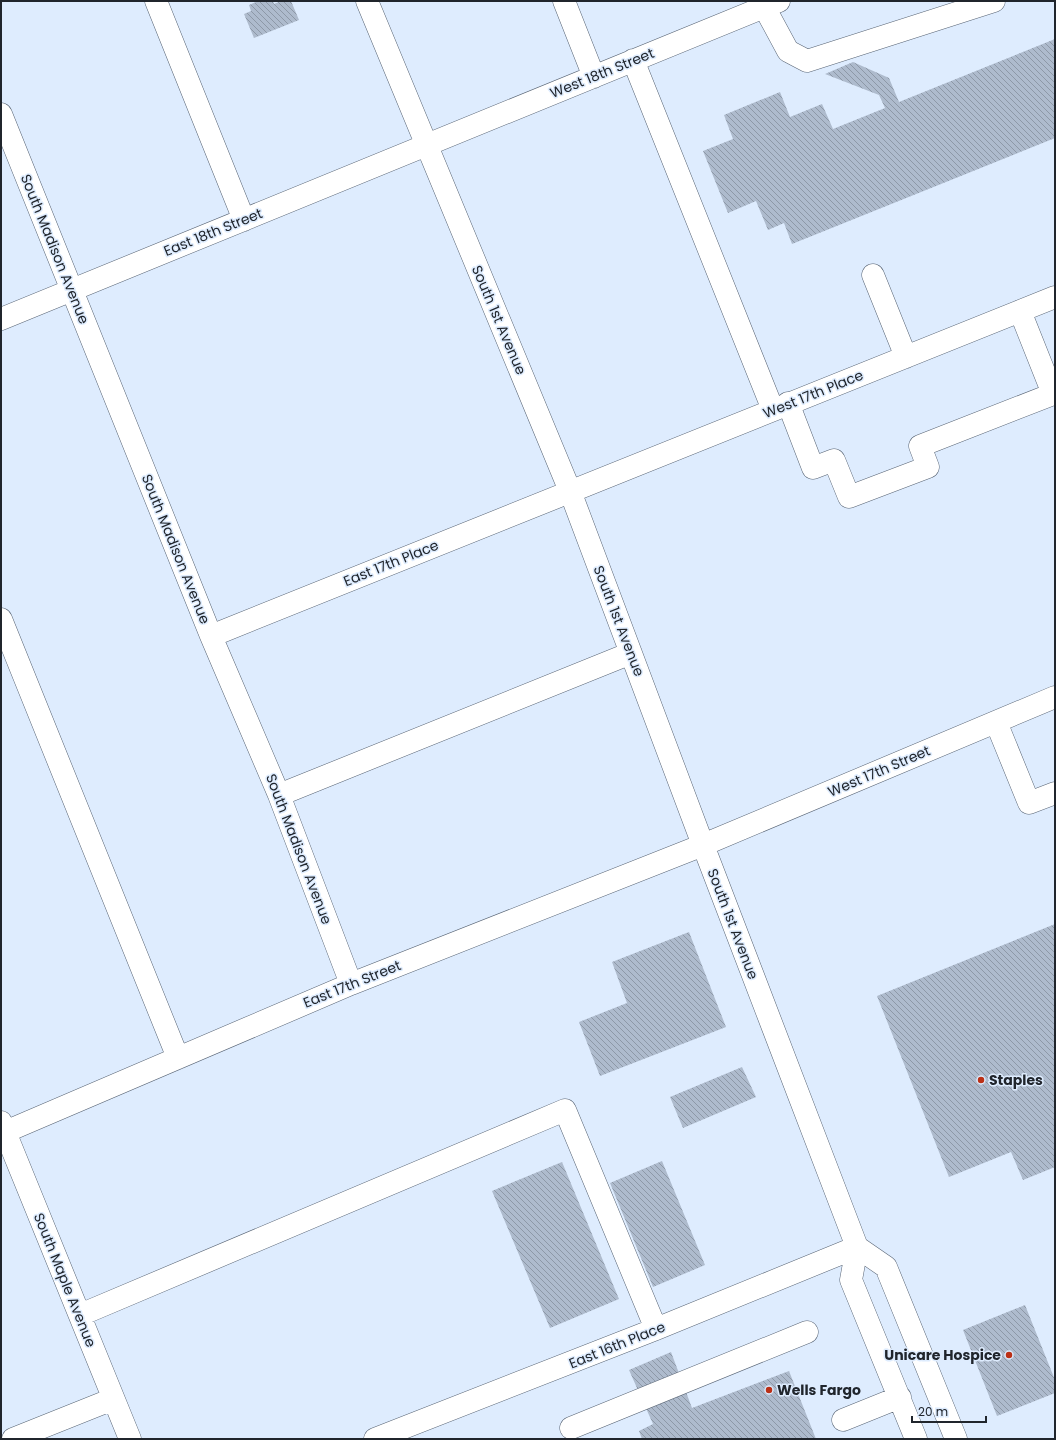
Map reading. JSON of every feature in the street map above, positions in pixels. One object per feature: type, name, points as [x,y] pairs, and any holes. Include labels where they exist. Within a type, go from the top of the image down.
[{"type":"street","points":[[156,1],[244,220]]},
{"type":"street","name":"South 1st Avenue","points":[[367,1],[570,491],[857,1247]]},
{"type":"street","points":[[564,1],[594,77]]},
{"type":"street","points":[[768,3],[788,51],[807,62],[994,1]]},
{"type":"street","name":"West 18th Street","points":[[426,145],[594,77],[768,3]]},
{"type":"street","points":[[633,60],[781,406],[813,468],[834,460],[849,498],[928,467],[920,446],[1053,394],[1020,311]]},
{"type":"street","name":"South Madison Avenue","points":[[1,114],[211,636],[279,796],[351,984]]},
{"type":"street","name":"East 18th Street","points":[[1,319],[426,145]]},
{"type":"street","points":[[873,275],[906,357]]},
{"type":"street","name":"West 17th Place","points":[[570,491],[1055,297]]},
{"type":"street","name":"East 17th Place","points":[[211,636],[570,491]]},
{"type":"street","points":[[1,618],[178,1058]]},
{"type":"street","points":[[279,796],[631,653]]},
{"type":"street","name":"West 17th Street","points":[[703,844],[1055,697]]},
{"type":"street","points":[[996,722],[1029,803],[1055,793]]},
{"type":"street","name":"East 17th Street","points":[[3,1127],[178,1058],[351,984],[703,844]]},
{"type":"street","points":[[80,1315],[565,1110],[656,1329]]},
{"type":"street","name":"South Maple Avenue","points":[[3,1127],[130,1439]]},
{"type":"street","points":[[916,1439],[900,1397],[850,1280],[857,1247],[886,1267],[956,1439]]},
{"type":"street","name":"East 16th Place","points":[[375,1439],[656,1329],[857,1247]]},
{"type":"street","points":[[571,1428],[808,1332]]},
{"type":"street","points":[[843,1420],[900,1397]]},
{"type":"street","points":[[13,1439],[114,1399]]},
{"type":"building","points":[[258,1],[273,1],[274,4],[281,1],[291,1],[299,20],[254,38],[244,14],[251,11],[249,5]]},
{"type":"building","points":[[1055,39],[1055,138],[792,244],[784,223],[768,230],[756,201],[728,213],[703,151],[733,139],[724,115],[780,92],[790,117],[822,104],[833,129],[885,108],[879,95],[825,74],[853,62],[889,78],[899,102]]},
{"type":"building","points":[[1055,924],[1055,1167],[1023,1180],[1011,1152],[949,1177],[877,996]]},
{"type":"building","points":[[689,932],[726,1027],[600,1076],[579,1022],[627,1003],[612,962]]},
{"type":"building","points":[[742,1067],[756,1097],[683,1128],[670,1097]]},
{"type":"building","points":[[662,1161],[705,1265],[653,1287],[610,1183]]},
{"type":"building","points":[[562,1162],[619,1299],[550,1328],[492,1191]]},
{"type":"building","name":"Unicare Hospice","points":[[1025,1305],[1055,1380],[1055,1393],[997,1416],[963,1330]]},
{"type":"building","name":"Wells Fargo","points":[[671,1352],[692,1408],[789,1371],[816,1439],[642,1439],[639,1431],[653,1424],[629,1370]]},
{"type":"place","name":"Staples","points":[[981,1080]]},
{"type":"place","name":"Unicare Hospice","points":[[1009,1355]]},
{"type":"place","name":"Wells Fargo","points":[[769,1390]]}]
